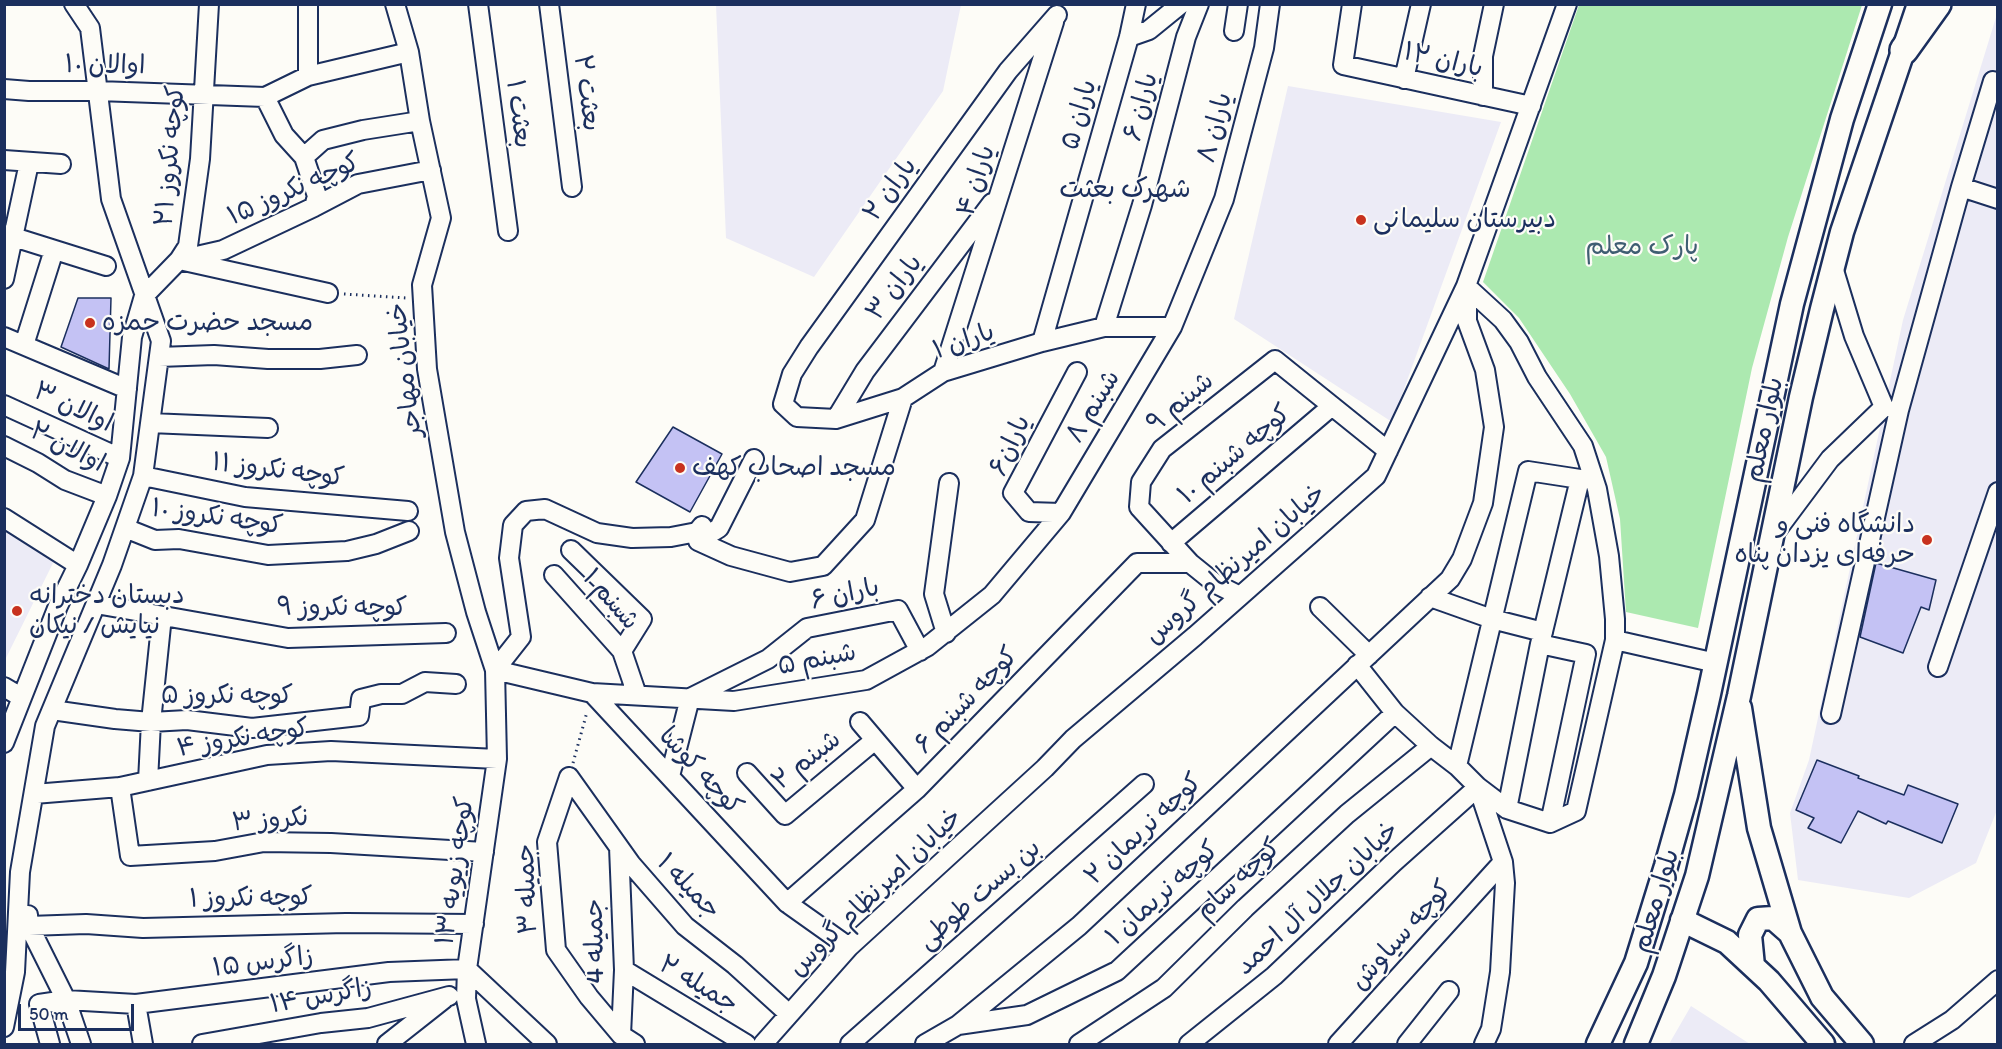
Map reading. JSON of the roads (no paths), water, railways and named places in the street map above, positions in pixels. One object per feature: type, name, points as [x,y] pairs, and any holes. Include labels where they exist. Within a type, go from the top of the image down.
[{"type":"highway","points":[[1904,50],[1937,4]]},
{"type":"main road","name":"بلوار معلم","points":[[1598,1044],[1636,963],[1686,795],[1792,304],[1842,119],[1880,4]]},
{"type":"main road","name":"بلوار معلم","points":[[1636,1044],[1664,976],[1697,876],[1739,696],[1801,397],[1833,267],[1842,232],[1919,4]]},
{"type":"main road","points":[[1739,696],[1759,828],[1790,933],[1822,997],[1862,1044]]},
{"type":"main road","points":[[1753,966],[1750,935],[1758,919],[1773,918],[1790,933]]},
{"type":"main road","points":[[1683,920],[1727,942],[1769,981],[1823,1044]]},
{"type":"street","points":[[4,1027],[9,978],[12,870],[34,794],[45,726],[96,604],[143,476],[161,341],[111,199],[90,28],[74,4]]},
{"type":"street","name":"کوچه نکروز ۲۱","points":[[144,297],[179,260],[188,246],[200,159],[209,4]]},
{"type":"street","points":[[308,4],[308,76]]},
{"type":"street","name":"خیابان مهاجر","points":[[395,4],[409,52],[420,121],[441,218],[422,285],[427,369],[455,532],[476,612],[495,670]]},
{"type":"street","name":"خیابان مهاجر","points":[[402,4],[403,28]]},
{"type":"street","name":"بعثت ۱","points":[[478,4],[508,231]]},
{"type":"street","name":"بعثت ۲","points":[[549,4],[572,187]]},
{"type":"street","name":"یاران ۵","points":[[1042,342],[1129,37],[1136,4]]},
{"type":"street","points":[[1129,37],[1149,30],[1181,4]]},
{"type":"street","name":"یاران ۶","points":[[1104,327],[1142,205],[1186,37],[1199,4]]},
{"type":"street","points":[[1234,31],[1238,4]]},
{"type":"street","name":"یاران ۸","points":[[1172,327],[1224,199],[1264,48],[1270,4]]},
{"type":"street","name":"باران ۱۲","points":[[1352,4],[1343,65],[1531,106]]},
{"type":"street","points":[[1404,79],[1421,4]]},
{"type":"street","points":[[1484,96],[1483,56],[1494,4]]},
{"type":"street","name":"خیابان امیرنظام گروس","points":[[763,1044],[849,947],[1073,739],[1376,476],[1466,286],[1567,4]]},
{"type":"street","name":"یاران ۴","points":[[944,372],[1058,10]]},
{"type":"street","name":"یاران ۲","points":[[783,404],[792,374],[809,347],[1008,71],[1058,10]]},
{"type":"street","points":[[314,207],[317,196],[304,157],[284,135],[265,97],[308,76],[409,52]]},
{"type":"street","points":[[1831,714],[1891,409],[1993,81]]},
{"type":"street","name":"اوالان ۱۰","points":[[4,89],[265,97]]},
{"type":"street","points":[[304,157],[323,140],[363,130],[420,121]]},
{"type":"street","points":[[4,160],[61,164]]},
{"type":"street","points":[[4,279],[10,235],[29,163]]},
{"type":"street","name":"کوچه نکروز ۱۵","points":[[179,260],[223,249],[358,184],[431,170]]},
{"type":"street","points":[[1961,187],[1998,199]]},
{"type":"street","name":"یاران ۳","points":[[836,419],[866,371],[1000,192]]},
{"type":"street","points":[[10,235],[106,266]]},
{"type":"street","points":[[24,345],[54,249]]},
{"type":"street","points":[[179,260],[328,293]]},
{"type":"street","points":[[1833,267],[1854,336],[1891,409]]},
{"type":"street","points":[[1320,607],[1363,660],[1395,713],[1478,787],[1507,809],[1550,822],[1576,811],[1615,640],[1609,556],[1597,489],[1583,446],[1537,377],[1519,342],[1503,320],[1466,286]]},
{"type":"street","name":"کوچه نریمان ۲","points":[[958,1025],[1079,926],[1450,579],[1462,559],[1483,503],[1494,428],[1485,370],[1467,321],[1466,286]]},
{"type":"street","points":[[4,743],[58,606],[107,496],[120,458],[132,337],[144,297]]},
{"type":"street","name":"یاران ۱","points":[[783,404],[797,417],[836,419],[903,398],[944,372],[1042,342],[1104,327],[1172,327]]},
{"type":"street","name":"شبنم ۸","points":[[1061,513],[1172,327]]},
{"type":"street","points":[[4,337],[127,389]]},
{"type":"street","points":[[159,357],[213,355],[268,359],[320,359],[357,355]]},
{"type":"street","name":"شبنم ۹","points":[[1240,596],[1216,584],[1190,563],[1139,507],[1142,482],[1162,449],[1275,360],[1332,406]]},
{"type":"street","name":"یاران۶","points":[[1061,513],[1029,512],[1013,493],[1077,372]]},
{"type":"street","points":[[754,459],[719,528],[698,541],[731,556],[790,572],[823,566],[865,520],[903,398]]},
{"type":"street","name":"اوالان ۳","points":[[4,405],[120,458]]},
{"type":"street","points":[[1332,406],[1388,451]]},
{"type":"street","name":"کوچه شبنم ۱۰","points":[[1171,543],[1332,406]]},
{"type":"street","points":[[1771,538],[1830,459],[1891,409]]},
{"type":"street","points":[[150,423],[268,428]]},
{"type":"street","name":"اوالان ۲","points":[[4,446],[39,463],[64,480],[107,496]]},
{"type":"street","points":[[1456,766],[1528,471],[1580,478],[1541,638],[1507,809]]},
{"type":"street","name":"کوچه نکروز ۱۱","points":[[143,476],[246,497],[408,511]]},
{"type":"street","points":[[946,633],[934,594],[949,483]]},
{"type":"street","points":[[1938,667],[1998,492]]},
{"type":"street","points":[[592,693],[495,670],[521,637],[509,558],[513,525],[526,511],[545,508],[597,533],[632,538],[671,537],[696,532],[702,526]]},
{"type":"street","name":"شبنم ۵","points":[[592,693],[734,700],[866,680],[920,651],[993,595],[1061,513]]},
{"type":"street","points":[[4,518],[78,565]]},
{"type":"street","name":"کوچه نکروز ۱۰","points":[[124,528],[155,540],[179,539],[268,555],[347,551],[376,544],[409,531]]},
{"type":"street","points":[[571,550],[642,620],[622,651]]},
{"type":"street","name":"کوچه شبنم ۶","points":[[787,903],[916,789],[1137,564],[1190,563]]},
{"type":"street","name":"شبنم ۱","points":[[554,575],[622,651],[637,695]]},
{"type":"street","points":[[1430,597],[1586,654],[1550,822]]},
{"type":"street","name":"کوچه نکروز ۹","points":[[96,604],[288,638],[446,633]]},
{"type":"street","name":"باران ۶","points":[[690,698],[768,659],[807,628],[898,610],[920,651]]},
{"type":"street","points":[[148,781],[151,722],[162,616]]},
{"type":"street","points":[[1615,640],[1716,663]]},
{"type":"street","name":"کوچه زیویه ۱۳","points":[[495,670],[497,759],[467,969],[547,1044]]},
{"type":"street","name":"کوچه نکروز ۵","points":[[52,710],[115,719],[151,722],[187,720],[252,728],[359,717],[361,699],[381,694],[402,694],[424,682],[456,684]]},
{"type":"street","points":[[4,687],[21,698]]},
{"type":"street","name":"کوچه کوشا","points":[[592,693],[787,903],[849,947]]},
{"type":"street","points":[[670,776],[690,698]]},
{"type":"street","name":"کوچه نریمان ۱","points":[[925,1044],[958,1025],[1027,1015],[1117,971],[1395,713]]},
{"type":"street","points":[[860,722],[916,789]]},
{"type":"street","name":"شبنم ۲","points":[[747,774],[785,815],[875,740]]},
{"type":"street","name":"کوچه سام","points":[[1079,1044],[1164,988],[1245,908],[1347,814],[1431,746]]},
{"type":"street","name":"کوچه نکروز ۴","points":[[34,794],[120,787],[267,755],[331,751],[497,759]]},
{"type":"street","name":"جمیله ۱","points":[[569,777],[619,847],[685,926],[735,965],[789,1014]]},
{"type":"street","name":"جمیله ۳","points":[[569,777],[547,842],[556,950],[589,997],[628,1040]]},
{"type":"street","name":"بن بست طوطی","points":[[850,1044],[1144,784]]},
{"type":"street","name":"نکروز ۳","points":[[120,787],[130,856],[215,851],[264,842],[331,843],[484,852]]},
{"type":"street","points":[[1478,787],[1503,862],[1504,883],[1500,972],[1491,1029],[1484,1044]]},
{"type":"street","name":"خیابان جلال آل احمد","points":[[1189,1044],[1274,976],[1394,862],[1478,787]]},
{"type":"street","name":"جمیله 4","points":[[619,847],[628,1040]]},
{"type":"street","name":"کوچه سیاوش","points":[[1338,1044],[1503,862]]},
{"type":"street","points":[[12,870],[29,926],[66,1000],[81,1044]]},
{"type":"street","name":"کوچه نکروز ۱","points":[[29,926],[86,924],[143,928],[346,923],[474,924]]},
{"type":"street","points":[[467,969],[466,999],[474,1043]]},
{"type":"street","name":"زاگرس ۱۵","points":[[50,1044],[39,1004],[66,1000],[136,1004],[388,972],[467,969]]},
{"type":"street","name":"جمیله ۲","points":[[624,970],[746,1044]]},
{"type":"street","points":[[1914,1044],[1952,1020],[1998,980]]},
{"type":"street","name":"زاگرس ۱۴","points":[[202,1044],[321,1023],[368,1018],[467,990]]},
{"type":"street","points":[[1407,1044],[1449,991]]},
{"type":"street","points":[[387,1044],[449,996]]},
{"type":"street","points":[[136,1004],[143,1044]]},
{"type":"place","name":"دبیرستان سلیمانی","points":[[1361,220]]},
{"type":"place","name":"مسجد حضرت حمزه","points":[[90,323]]},
{"type":"place","name":"مسجد اصحاب کهف","points":[[680,468]]},
{"type":"place","name":"دانشگاه فنی و حرفه‌ای یزدان پناه","points":[[1927,540]]},
{"type":"place","name":"دبستان دخترانه نیایش / نیکان","points":[[17,611]]},
{"type":"district","name":"شهرک بعثت","points":[[1125,190]]},
{"type":"park label","name":"پارک معلم","points":[[1642,247]]}]
